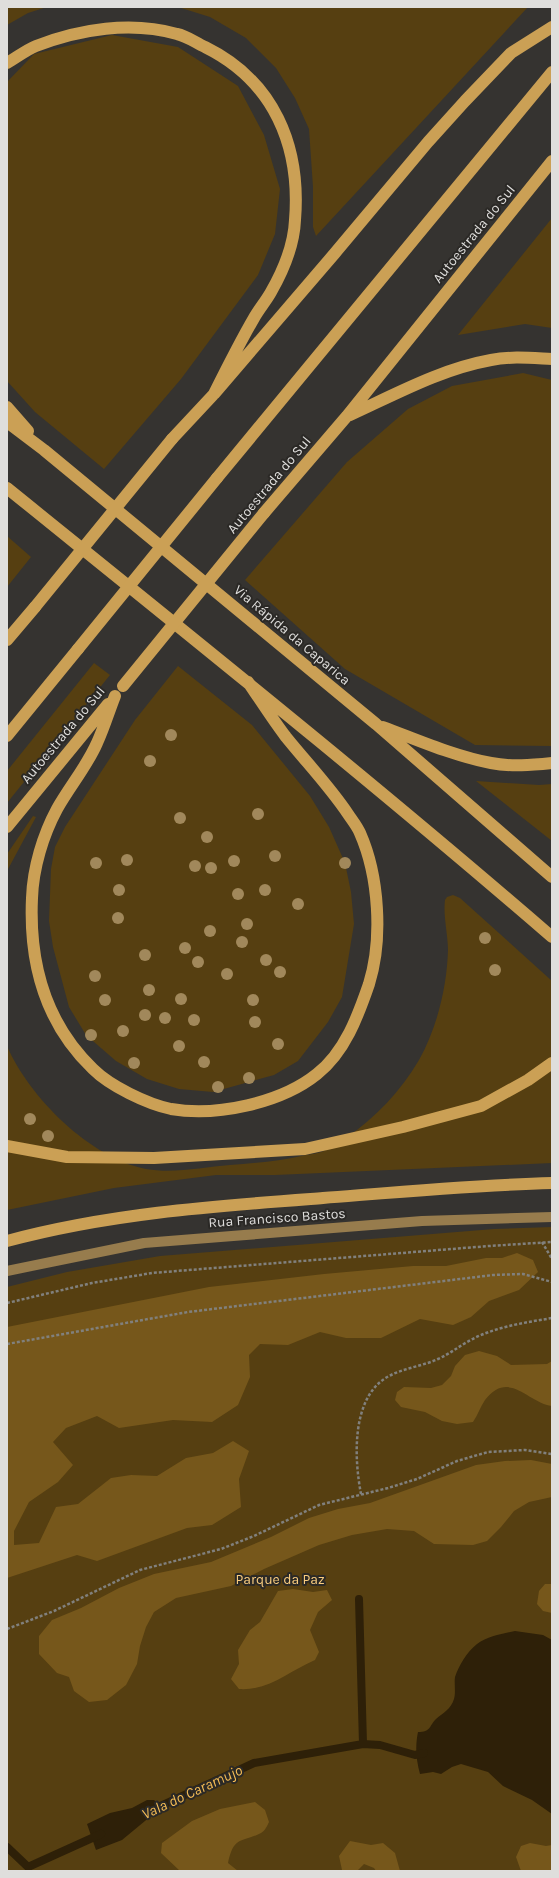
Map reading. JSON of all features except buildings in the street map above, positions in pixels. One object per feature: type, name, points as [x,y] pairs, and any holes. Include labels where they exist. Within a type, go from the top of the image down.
[{"type":"highway","points":[[7,640],[172,440],[214,394],[335,253],[402,172],[465,101],[511,53],[552,27]]},
{"type":"highway","points":[[7,63],[35,47],[71,34],[109,28],[135,28],[178,34],[218,54],[250,78],[275,110],[290,146],[296,183],[294,228],[288,255],[271,291],[254,317],[214,394]]},
{"type":"highway","points":[[7,736],[217,478],[552,72]]},
{"type":"highway","name":"Autoestrada do Sul","points":[[7,827],[264,513],[347,416],[552,161]]},
{"type":"highway","points":[[347,416],[441,374],[467,366],[491,360],[521,357],[552,359]]},
{"type":"highway","points":[[7,407],[44,450]]},
{"type":"highway","name":"Via Rápida da Caparica","points":[[7,422],[44,450],[376,724],[552,877]]},
{"type":"highway","points":[[7,488],[248,682],[449,847],[552,937]]},
{"type":"highway","points":[[115,696],[97,744],[56,810],[42,844],[32,897],[33,939],[41,987],[62,1031],[78,1052],[94,1070],[118,1087],[150,1102],[170,1109],[226,1109],[270,1098],[296,1087],[318,1074],[332,1058],[350,1031],[362,1005],[372,973],[378,943],[378,916],[371,864],[359,831],[339,801],[284,735],[248,682]]},
{"type":"highway","points":[[376,724],[461,755],[492,763],[532,765],[552,763]]},
{"type":"highway","points":[[7,1146],[66,1157],[154,1158],[305,1149],[403,1127],[481,1106],[528,1080],[552,1063]]},
{"type":"highway","points":[[7,1241],[99,1220],[163,1211],[482,1186],[552,1183]]},
{"type":"street","name":"Rua Francisco Bastos","points":[[7,1271],[144,1243],[422,1221],[552,1217]]},
{"type":"path","points":[[542,1242],[552,1259]]},
{"type":"path","points":[[7,1303],[92,1283],[152,1273],[552,1242]]},
{"type":"path","points":[[7,1344],[188,1312],[485,1276],[523,1274],[552,1282]]},
{"type":"path","points":[[361,1494],[357,1472],[359,1424],[369,1397],[382,1381],[400,1372],[430,1363],[450,1354],[467,1342],[507,1326],[552,1318]]},
{"type":"path","points":[[7,1630],[60,1608],[140,1570],[221,1549],[254,1536],[319,1505],[395,1486],[457,1461],[488,1452],[525,1450],[552,1454]]},
{"type":"green space","points":[[7,7],[47,7],[28,13],[7,25]]},
{"type":"green space","points":[[178,7],[528,7],[316,236],[313,227],[313,187],[309,129],[295,98],[276,68],[246,38],[210,17]]},
{"type":"green space","points":[[112,35],[178,47],[238,86],[264,135],[280,189],[275,234],[258,275],[181,379],[104,469],[35,412],[7,381],[7,82],[34,54]]},
{"type":"green space","points":[[552,218],[552,328],[525,324],[458,335]]},
{"type":"green space","points":[[523,373],[552,380],[552,746],[475,745],[345,669],[245,580],[347,462],[408,409],[452,386]]},
{"type":"green space","points":[[7,536],[31,557],[7,587]]},
{"type":"green space","points":[[94,663],[110,675],[7,803],[7,771]]},
{"type":"green space","points":[[178,666],[252,725],[310,796],[329,827],[345,863],[351,892],[354,924],[342,997],[328,1022],[298,1061],[274,1075],[213,1092],[179,1089],[147,1079],[116,1061],[86,1035],[69,1007],[53,947],[49,921],[51,869],[55,847],[65,827],[135,720]]},
{"type":"green space","points":[[476,781],[539,785],[552,784],[552,841]]},
{"type":"green space","points":[[33,816],[36,817],[7,871],[7,854]]},
{"type":"green space","points":[[453,895],[460,898],[552,981],[552,1163],[275,1175],[216,1175],[114,1188],[7,1210],[7,1046],[30,1085],[46,1104],[83,1139],[125,1163],[146,1169],[167,1171],[188,1170],[259,1163],[321,1152],[331,1148],[346,1138],[377,1113],[404,1083],[419,1060],[431,1035],[440,1007],[446,978],[448,950],[445,900],[447,897]]},
{"type":"green space","name":"Parque da Paz","points":[[552,1227],[552,1871],[7,1871],[7,1287],[67,1272],[160,1256],[494,1229]]},
{"type":"shaded area","points":[[517,1253],[533,1260],[538,1272],[519,1290],[489,1301],[471,1317],[453,1325],[420,1319],[381,1338],[346,1338],[320,1332],[288,1345],[260,1344],[249,1355],[250,1377],[238,1405],[212,1422],[173,1420],[119,1428],[97,1416],[66,1428],[53,1442],[73,1465],[58,1482],[29,1502],[14,1531],[14,1545],[39,1543],[56,1507],[78,1504],[111,1478],[131,1475],[157,1476],[186,1458],[213,1453],[233,1441],[249,1451],[239,1479],[241,1507],[212,1525],[187,1528],[97,1561],[77,1555],[7,1578],[7,1327],[209,1287],[413,1266],[446,1266],[486,1258],[502,1258]]},
{"type":"shaded area","points":[[479,1351],[497,1356],[511,1365],[547,1364],[552,1361],[552,1406],[543,1404],[518,1390],[510,1387],[502,1387],[494,1391],[485,1400],[473,1422],[457,1424],[442,1421],[425,1412],[401,1407],[395,1400],[397,1392],[404,1387],[431,1388],[442,1385],[451,1376],[455,1366],[465,1355]]},
{"type":"shaded area","points":[[531,1460],[552,1464],[552,1497],[529,1502],[514,1511],[487,1541],[473,1545],[434,1544],[414,1531],[387,1529],[352,1535],[319,1545],[264,1569],[231,1586],[176,1598],[154,1612],[146,1627],[140,1646],[137,1664],[126,1685],[107,1700],[89,1702],[74,1691],[69,1677],[57,1673],[39,1654],[39,1636],[52,1620],[81,1608],[119,1588],[154,1574],[211,1562],[271,1537],[309,1518],[338,1509],[370,1503],[476,1465],[505,1461]]},
{"type":"shaded area","points":[[545,1584],[552,1584],[552,1613],[543,1611],[537,1604],[539,1591]]},
{"type":"shaded area","points":[[293,1589],[313,1592],[327,1590],[332,1600],[318,1612],[310,1630],[319,1652],[315,1660],[269,1684],[250,1689],[239,1689],[231,1679],[239,1664],[238,1650],[250,1630],[260,1622],[278,1591]]},
{"type":"shaded area","points":[[515,1631],[543,1635],[552,1640],[552,1814],[532,1800],[503,1786],[488,1772],[461,1764],[452,1767],[441,1774],[433,1772],[420,1774],[416,1748],[418,1732],[428,1730],[436,1719],[451,1706],[455,1696],[455,1677],[464,1659],[473,1647],[481,1641]]},
{"type":"shaded area","points":[[147,1800],[154,1800],[161,1806],[159,1814],[151,1816],[122,1840],[96,1850],[87,1824],[110,1813],[132,1808]]},
{"type":"shaded area","points":[[255,1802],[265,1810],[269,1822],[262,1832],[240,1841],[233,1848],[228,1863],[238,1871],[180,1871],[161,1853],[162,1843],[192,1821],[220,1809]]},
{"type":"shaded area","points":[[350,1841],[371,1845],[383,1843],[395,1853],[400,1871],[376,1871],[374,1868],[364,1864],[357,1871],[342,1870],[339,1856]]},
{"type":"shaded area","points":[[530,1843],[546,1846],[552,1845],[552,1871],[521,1871],[516,1857],[521,1846]]},
{"type":"waterway","name":"Vala do Caramujo","points":[[359,1599],[363,1744]]},
{"type":"waterway","name":"Vala do Caramujo","points":[[152,1810],[254,1763],[363,1744],[380,1745],[415,1755],[424,1753]]},
{"type":"waterway","name":"Vala do Caramujo","points":[[7,1847],[28,1867],[101,1834]]}]
